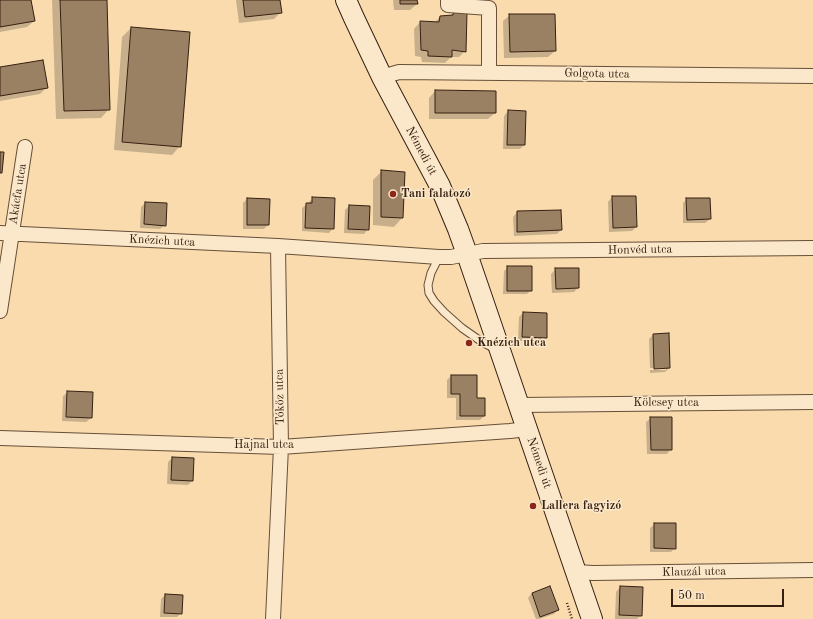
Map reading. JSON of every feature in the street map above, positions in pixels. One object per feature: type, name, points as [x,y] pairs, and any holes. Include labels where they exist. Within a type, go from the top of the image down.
[{"type":"main road","name":"Némedi út","points":[[346,0],[382,77],[440,186],[467,254],[592,619]]},
{"type":"street","points":[[448,0],[448,5],[489,8],[490,72]]},
{"type":"street","name":"Golgota utca","points":[[382,77],[399,72],[813,76]]},
{"type":"street","name":"Akácfa utca","points":[[0,311],[6,233],[25,147]]},
{"type":"street","name":"Knézich utca","points":[[6,233],[278,246],[438,257],[451,257],[467,254]]},
{"type":"street","name":"Tóköz utca","points":[[273,619],[281,446],[278,246]]},
{"type":"street","name":"Honvéd utca","points":[[467,254],[483,251],[813,248]]},
{"type":"street","name":"Kölcsey utca","points":[[518,405],[813,402]]},
{"type":"street","name":"Hajnal utca","points":[[0,438],[281,446],[527,429]]},
{"type":"street","name":"Klauzál utca","points":[[576,572],[813,570]]},
{"type":"lane","points":[[438,257],[431,273],[428,285],[429,293],[434,301],[462,328],[482,342],[501,352]]},
{"type":"building","points":[[0,0],[31,0],[35,21],[0,27]]},
{"type":"building","points":[[60,0],[107,0],[110,110],[64,111]]},
{"type":"building","points":[[243,0],[280,0],[282,13],[245,17]]},
{"type":"building","points":[[400,0],[417,0],[418,4],[400,4]]},
{"type":"building","points":[[454,11],[467,12],[466,52],[452,50],[452,57],[428,56],[428,51],[421,50],[420,21],[439,22],[440,16],[453,15]]},
{"type":"building","points":[[509,14],[555,14],[556,51],[510,52]]},
{"type":"building","points":[[131,27],[190,32],[181,147],[122,142]]},
{"type":"building","points":[[43,60],[48,88],[0,96],[0,67]]},
{"type":"building","points":[[435,90],[496,91],[496,113],[435,113]]},
{"type":"building","points":[[508,110],[526,111],[525,145],[507,145]]},
{"type":"building","points":[[0,152],[4,152],[2,173],[0,173]]},
{"type":"building","name":"Tani falatozó","points":[[381,170],[405,172],[403,218],[381,217]]},
{"type":"building","points":[[612,196],[636,196],[637,227],[613,228]]},
{"type":"building","points":[[312,197],[335,198],[334,229],[305,228],[306,203],[312,203]]},
{"type":"building","points":[[247,198],[270,199],[269,225],[247,225]]},
{"type":"building","points":[[686,198],[710,198],[711,219],[687,220]]},
{"type":"building","points":[[145,202],[167,203],[166,226],[144,224]]},
{"type":"building","points":[[349,205],[370,206],[369,230],[348,229]]},
{"type":"building","points":[[561,210],[562,230],[517,232],[517,211]]},
{"type":"building","points":[[507,266],[532,266],[532,291],[507,291]]},
{"type":"building","points":[[555,268],[579,268],[579,288],[556,289]]},
{"type":"building","points":[[523,312],[547,313],[547,338],[522,337]]},
{"type":"building","points":[[669,333],[670,368],[654,369],[653,334]]},
{"type":"building","points":[[451,375],[477,375],[477,398],[485,398],[485,416],[460,416],[460,394],[451,394]]},
{"type":"building","points":[[67,391],[93,392],[92,418],[66,417]]},
{"type":"building","points":[[650,417],[672,417],[672,450],[651,450]]},
{"type":"building","points":[[172,457],[194,458],[193,481],[171,480]]},
{"type":"building","points":[[654,523],[676,523],[676,549],[654,548]]},
{"type":"building","points":[[550,586],[559,610],[540,617],[532,593]]},
{"type":"building","points":[[620,586],[643,587],[642,616],[619,615]]},
{"type":"building","points":[[165,594],[183,595],[182,614],[164,613]]},
{"type":"place","name":"Tani falatozó","points":[[393,194]]},
{"type":"place","name":"Knézich utca","points":[[469,343]]},
{"type":"place","name":"Lallera fagyizó","points":[[533,506]]}]
